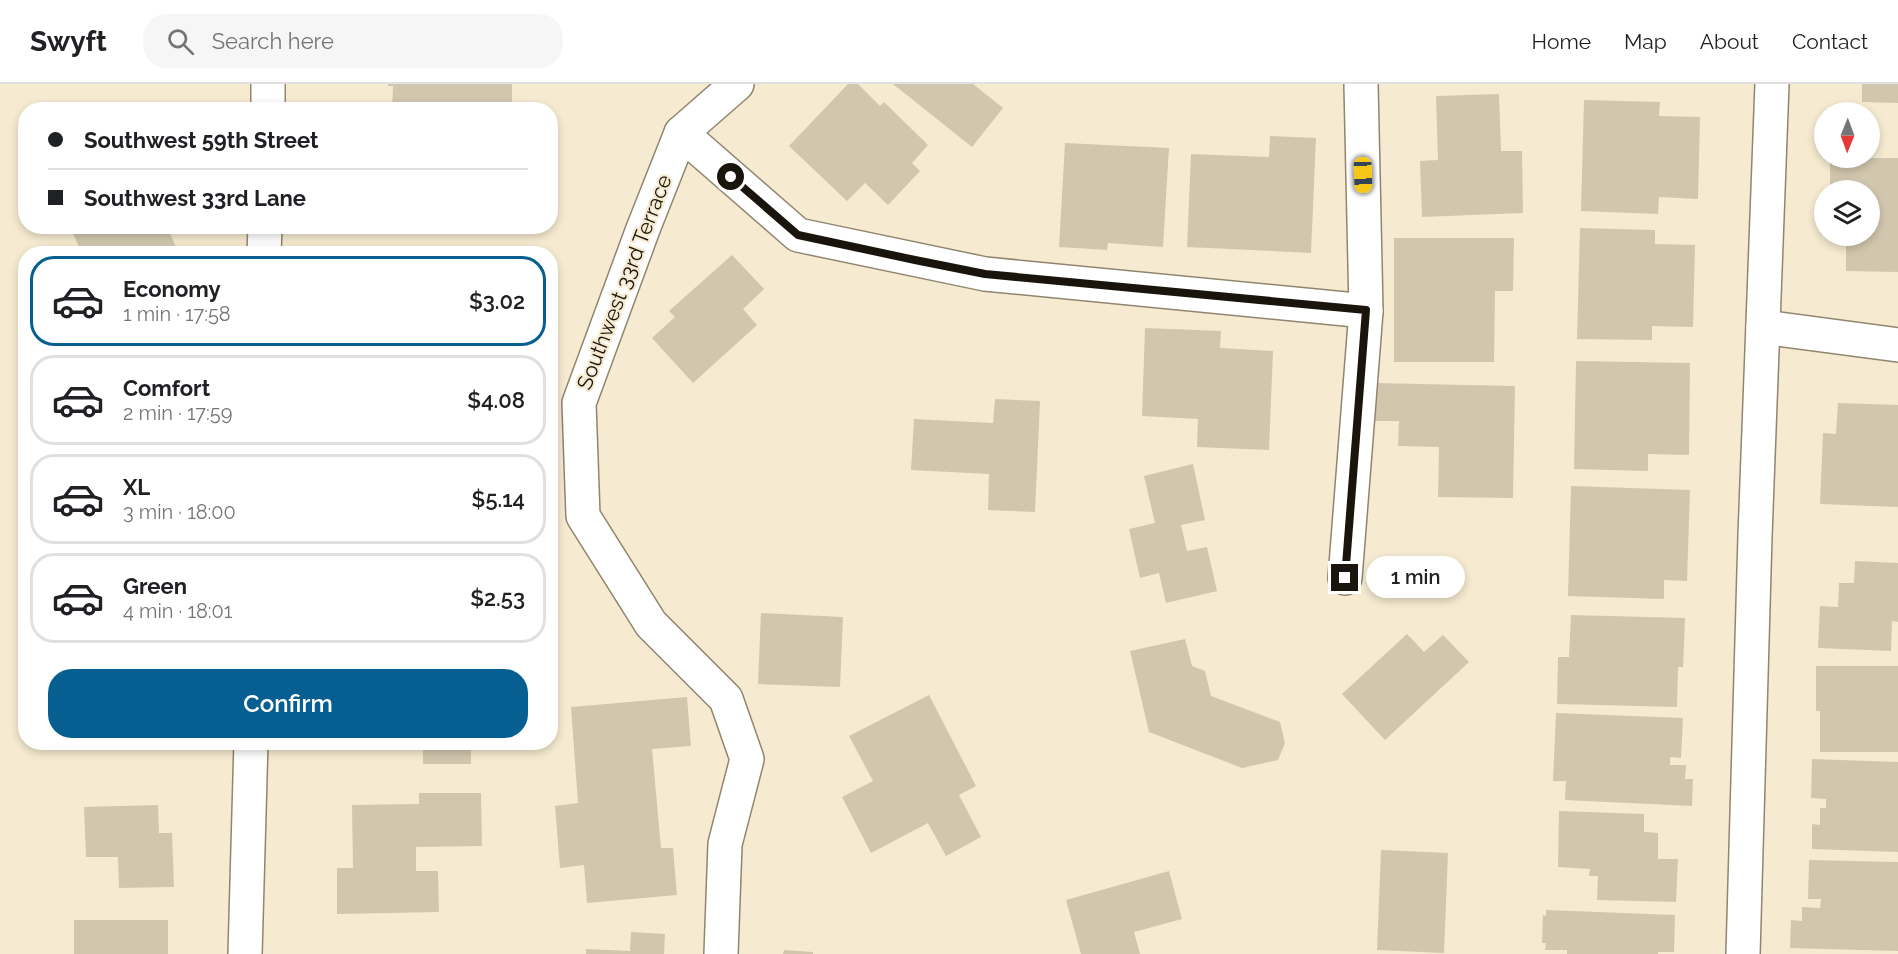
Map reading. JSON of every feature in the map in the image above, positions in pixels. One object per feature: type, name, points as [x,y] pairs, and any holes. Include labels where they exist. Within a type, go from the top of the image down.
[{"type":"street","points":[[268,84],[268,102]]},
{"type":"street","name":"Southwest 33rd Terrace","points":[[722,954],[725,844],[747,759],[726,699],[651,624],[583,516],[579,403],[681,133],[737,84]]},
{"type":"street","points":[[1345,578],[1366,310],[1361,84]]},
{"type":"street","points":[[1743,954],[1762,327],[1772,84]]},
{"type":"street","points":[[681,133],[798,235],[985,274],[1366,310]]},
{"type":"street","points":[[1762,327],[1898,345]]},
{"type":"street","points":[[245,954],[251,750]]},
{"type":"building","points":[[388,84],[512,84],[512,102],[392,102],[393,86],[388,86]]},
{"type":"building","points":[[848,84],[858,84],[880,106],[884,102],[928,145],[912,163],[920,171],[888,205],[865,183],[847,201],[789,146]]},
{"type":"building","points":[[893,84],[973,84],[1003,108],[972,147]]},
{"type":"building","points":[[1862,84],[1898,84],[1898,103],[1862,102]]},
{"type":"building","points":[[1499,94],[1501,151],[1522,151],[1523,213],[1422,217],[1420,161],[1438,160],[1436,96]]},
{"type":"building","points":[[1584,100],[1660,102],[1659,116],[1700,117],[1698,199],[1659,197],[1658,214],[1581,211]]},
{"type":"building","points":[[1270,136],[1316,138],[1311,253],[1187,247],[1191,154],[1269,157]]},
{"type":"building","points":[[1065,143],[1169,148],[1163,247],[1108,243],[1107,250],[1059,247]]},
{"type":"building","points":[[1880,158],[1898,158],[1898,272],[1846,271],[1846,246],[1880,246],[1880,180],[1830,180],[1830,168],[1880,168]]},
{"type":"building","points":[[1580,228],[1655,230],[1655,244],[1695,245],[1693,327],[1652,326],[1652,340],[1577,339]]},
{"type":"building","points":[[73,234],[170,234],[176,246],[79,246]]},
{"type":"building","points":[[1394,238],[1514,238],[1513,291],[1495,291],[1494,362],[1394,362]]},
{"type":"building","points":[[732,255],[764,289],[743,309],[757,325],[693,383],[652,338],[675,317],[669,311]]},
{"type":"building","points":[[1145,328],[1221,331],[1220,348],[1273,351],[1269,450],[1197,447],[1198,419],[1142,416]]},
{"type":"building","points":[[1576,361],[1690,363],[1689,455],[1648,454],[1648,471],[1574,469]]},
{"type":"building","points":[[1374,383],[1515,386],[1513,498],[1438,497],[1439,447],[1398,446],[1399,421],[1373,421]]},
{"type":"building","points":[[995,399],[1040,401],[1035,512],[988,510],[989,474],[911,470],[914,419],[993,423]]},
{"type":"building","points":[[1838,403],[1898,405],[1898,507],[1820,504],[1823,433],[1836,434]]},
{"type":"building","points":[[1193,464],[1205,520],[1181,525],[1187,551],[1207,547],[1217,591],[1166,603],[1159,573],[1140,578],[1129,529],[1155,523],[1144,476]]},
{"type":"building","points":[[1571,486],[1690,490],[1687,581],[1664,580],[1664,599],[1568,596]]},
{"type":"building","points":[[1855,561],[1898,563],[1898,622],[1892,621],[1891,651],[1818,648],[1820,606],[1838,607],[1839,583],[1854,583]]},
{"type":"building","points":[[761,613],[843,617],[840,687],[758,684]]},
{"type":"building","points":[[1571,615],[1685,618],[1683,667],[1678,667],[1677,707],[1557,704],[1558,657],[1569,657]]},
{"type":"building","points":[[1407,634],[1424,652],[1443,635],[1469,662],[1385,740],[1342,694]]},
{"type":"building","points":[[1185,639],[1192,666],[1205,671],[1211,696],[1280,722],[1285,743],[1278,760],[1242,768],[1149,732],[1130,651]]},
{"type":"building","points":[[1816,666],[1898,666],[1898,752],[1820,752],[1820,711],[1816,711]]},
{"type":"building","points":[[929,695],[976,786],[959,795],[981,837],[946,856],[928,823],[871,853],[842,797],[873,781],[849,736]]},
{"type":"building","points":[[687,697],[691,746],[652,749],[661,848],[673,848],[677,895],[587,903],[584,865],[560,868],[555,806],[578,803],[571,707]]},
{"type":"building","points":[[1556,713],[1683,718],[1681,758],[1670,757],[1670,765],[1686,765],[1685,779],[1693,779],[1692,806],[1565,800],[1566,781],[1553,781]]},
{"type":"building","points":[[423,750],[471,750],[471,764],[423,764]]},
{"type":"building","points":[[1812,759],[1898,762],[1898,852],[1812,849],[1812,824],[1820,825],[1820,808],[1826,808],[1826,799],[1811,798]]},
{"type":"building","points":[[419,793],[481,793],[482,846],[416,847],[416,871],[438,871],[439,912],[337,914],[337,868],[353,868],[352,805],[419,804]]},
{"type":"building","points":[[158,805],[159,833],[172,833],[174,887],[119,888],[118,857],[86,857],[84,807]]},
{"type":"building","points":[[1559,811],[1644,814],[1644,832],[1658,833],[1658,859],[1678,859],[1676,902],[1597,900],[1598,876],[1589,876],[1590,869],[1558,867]]},
{"type":"building","points":[[1381,850],[1448,853],[1444,953],[1377,950]]},
{"type":"building","points":[[1809,860],[1898,862],[1898,951],[1790,948],[1791,920],[1802,921],[1802,907],[1820,908],[1821,899],[1808,899]]},
{"type":"building","points":[[1169,871],[1182,919],[1134,932],[1140,954],[1081,954],[1066,900]]},
{"type":"building","points":[[1546,910],[1675,915],[1674,952],[1567,954],[1567,950],[1545,950],[1546,943],[1542,943],[1543,915],[1546,916]]},
{"type":"building","points":[[74,920],[168,920],[168,954],[74,954]]},
{"type":"building","points":[[631,932],[665,934],[664,954],[586,954],[586,949],[630,951]]},
{"type":"building","points":[[784,950],[813,952],[813,954],[783,954]]},
{"type":"route","points":[[731,177],[798,235],[915,260],[985,274],[1366,310],[1345,578]]}]
